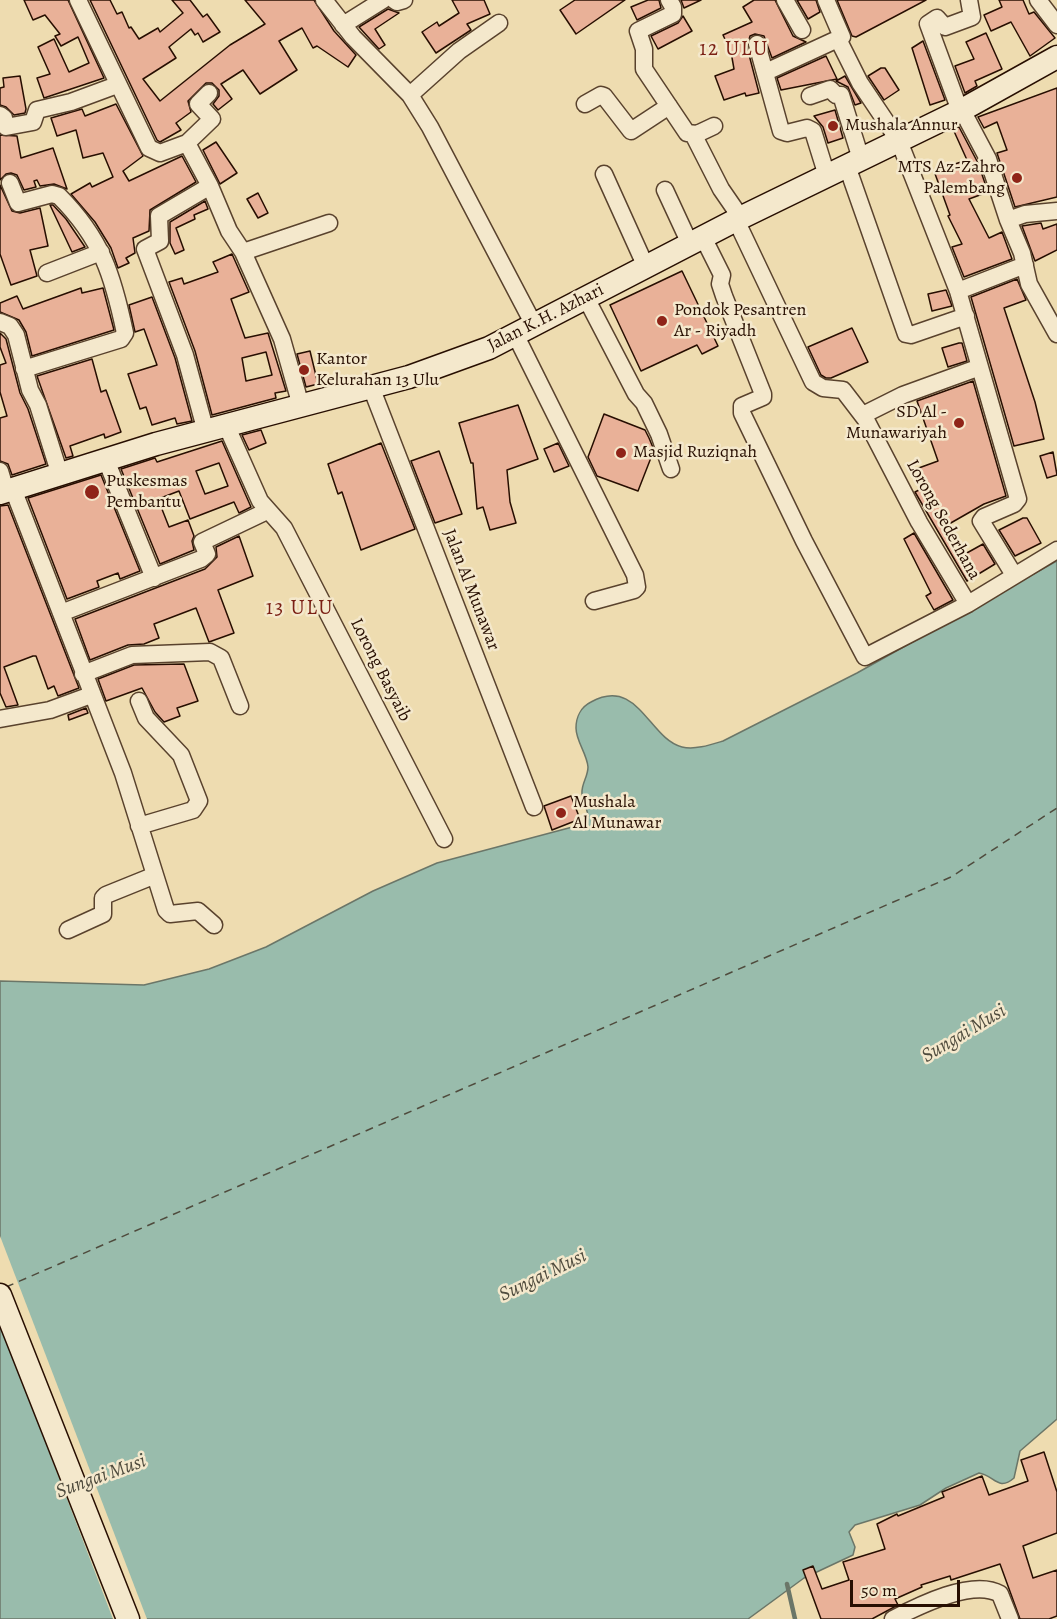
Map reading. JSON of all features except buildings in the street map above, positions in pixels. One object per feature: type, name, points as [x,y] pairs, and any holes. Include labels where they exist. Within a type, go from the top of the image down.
[{"type":"street","points":[[78,0],[117,85],[149,148],[154,153],[187,143],[212,119],[198,104],[208,93]]},
{"type":"street","points":[[324,0],[343,25],[410,95],[430,127],[635,575],[637,587],[634,590],[594,601]]},
{"type":"street","points":[[343,25],[383,0]]},
{"type":"street","points":[[394,0],[398,2],[404,0]]},
{"type":"street","name":"Lorong Sederhana","points":[[669,0],[673,7],[673,14],[638,31],[644,49],[642,65],[687,133],[693,134],[738,219],[813,382],[823,388],[843,390],[863,416],[919,522],[968,604]]},
{"type":"street","points":[[785,0],[802,30]]},
{"type":"street","points":[[766,72],[842,36],[826,0]]},
{"type":"street","points":[[969,0],[972,16],[945,27],[937,18],[928,23],[961,111],[987,159],[1025,265],[1029,284],[1057,334]]},
{"type":"street","points":[[1038,0],[1057,26]]},
{"type":"street","points":[[410,95],[459,51],[499,23]]},
{"type":"street","points":[[838,39],[893,144],[958,291],[1018,498],[1014,504],[984,517],[981,521],[1014,575]]},
{"type":"street","points":[[757,44],[781,131],[787,133],[807,128],[813,131],[845,167]]},
{"type":"street","name":"Jalan K.H. Azhari","points":[[5,486],[60,475],[106,460],[435,368],[525,331],[738,219],[961,111],[1057,57]]},
{"type":"street","points":[[0,115],[4,117],[6,127],[33,122],[37,110],[71,102],[117,85]]},
{"type":"street","points":[[810,96],[830,89],[836,95],[841,94],[845,167],[906,334],[911,335],[966,316]]},
{"type":"street","points":[[585,104],[601,95],[604,96],[631,131],[669,106]]},
{"type":"street","points":[[693,134],[714,126]]},
{"type":"street","points":[[187,143],[210,186],[229,231],[243,252],[282,339],[301,406]]},
{"type":"street","points":[[604,174],[646,267]]},
{"type":"street","points":[[10,183],[18,203],[52,194],[59,196],[93,237],[114,283],[125,336],[24,369]]},
{"type":"street","name":"Lorong Basyaib","points":[[210,186],[159,216],[160,241],[145,249],[216,429],[267,511],[277,518],[284,528],[444,839]]},
{"type":"street","points":[[665,190],[722,275],[722,290],[763,394],[763,397],[742,406],[742,413],[804,541],[866,657],[968,604],[1057,550]]},
{"type":"street","points":[[1008,220],[1025,214],[1057,211]]},
{"type":"street","points":[[243,252],[329,223]]},
{"type":"street","points":[[47,273],[101,252]]},
{"type":"street","points":[[958,291],[1025,265]]},
{"type":"street","points":[[586,298],[636,394],[644,403],[671,469]]},
{"type":"street","points":[[0,322],[14,329],[24,369],[60,475]]},
{"type":"street","points":[[863,416],[903,395],[980,367]]},
{"type":"street","name":"Jalan Al Munawar","points":[[371,387],[534,807]]},
{"type":"street","points":[[106,460],[154,578]]},
{"type":"street","points":[[5,486],[61,613],[123,773],[153,876],[166,910],[170,914],[198,911],[214,926]]},
{"type":"street","points":[[61,613],[201,559],[207,554],[202,542],[267,511]]},
{"type":"street","points":[[83,674],[132,655],[210,652],[221,658],[240,706]]},
{"type":"street","points":[[0,719],[50,710],[91,695]]},
{"type":"street","points":[[139,701],[146,718],[181,755],[199,804],[193,810],[139,826]]},
{"type":"street","points":[[68,930],[103,914],[103,898],[106,895],[153,876]]},
{"type":"street","points":[[0,1294],[128,1619]]},
{"type":"street","points":[[893,1619],[953,1593],[975,1590],[1000,1594],[1010,1619]]},
{"type":"water","name":"Sungai Musi","points":[[1057,561],[1057,1419],[1020,1451],[1014,1478],[1009,1482],[1000,1483],[979,1473],[946,1488],[920,1505],[855,1525],[849,1532],[855,1547],[853,1555],[804,1578],[748,1619],[0,1619],[0,981],[144,985],[209,969],[266,947],[373,891],[437,863],[580,825],[588,816],[582,790],[588,767],[576,733],[576,724],[578,716],[587,704],[607,696],[620,697],[632,703],[671,742],[687,748],[718,743],[857,673]]},
{"type":"pier","points":[[0,1236],[147,1619],[113,1619],[0,1324]]},
{"type":"waterway","points":[[787,1584],[795,1619]]},
{"type":"ferry route","points":[[6,1287],[951,877],[1057,808]]},
{"type":"place","name":"Mushala Annur","points":[[833,126]]},
{"type":"place","name":"MTS Az-Zahro Palembang","points":[[1017,178]]},
{"type":"place","name":"Pondok Pesantren Ar - Riyadh","points":[[662,321]]},
{"type":"place","name":"Kantor Kelurahan 13 Ulu","points":[[304,370]]},
{"type":"place","name":"SD Al - Munawariyah","points":[[959,423]]},
{"type":"place","name":"Masjid Ruziqnah","points":[[621,453]]},
{"type":"place","name":"Puskesmas Pembantu","points":[[92,492]]},
{"type":"place","name":"Mushala Al Munawar","points":[[561,813]]},
{"type":"district","name":"12 ULU","points":[[734,50]]},
{"type":"district","name":"13 ULU","points":[[300,609]]}]
